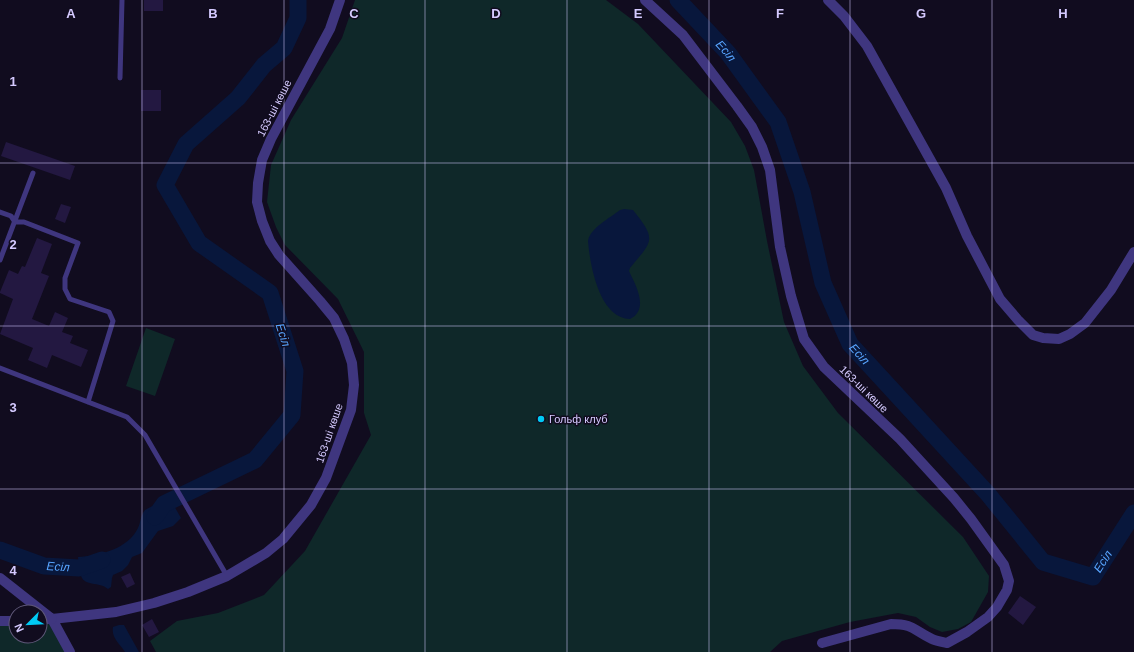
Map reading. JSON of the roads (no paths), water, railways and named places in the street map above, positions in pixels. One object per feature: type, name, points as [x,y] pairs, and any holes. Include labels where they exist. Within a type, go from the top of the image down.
[{"type":"street","name":"163-ші көше","points":[[48,619],[116,612],[154,603],[188,592],[227,576],[266,553],[283,539],[311,505],[326,478],[351,410],[354,385],[352,363],[344,339],[334,318],[279,255],[273,245],[262,221],[258,202],[258,183],[262,160],[278,126],[330,29],[340,0]]},
{"type":"street","name":"163-ші көше","points":[[645,0],[683,35],[752,127],[762,148],[770,170],[780,247],[791,296],[804,339],[824,366],[900,439],[971,519],[1004,565],[1009,581],[997,607],[988,616],[946,647],[911,626],[902,624],[891,624],[822,642]]},
{"type":"street","points":[[828,0],[844,16],[866,46],[946,188],[967,236],[1000,299],[1033,335],[1043,338],[1059,339],[1070,334],[1085,322],[1111,290],[1134,252]]},
{"type":"street","points":[[0,578],[52,619],[70,652]]},
{"type":"lane","points":[[120,78],[122,0]]},
{"type":"lane","points":[[0,260],[33,174]]},
{"type":"lane","points":[[0,212],[11,216],[15,222]]},
{"type":"lane","points":[[15,222],[24,222],[78,242],[65,278],[65,289],[70,299],[109,312],[113,322],[88,402]]},
{"type":"lane","points":[[0,368],[127,417],[145,435],[227,576]]},
{"type":"water","points":[[620,210],[633,210],[649,234],[649,240],[644,251],[629,271],[637,289],[640,303],[636,315],[630,319],[619,316],[611,310],[598,289],[591,263],[588,241],[592,232],[596,228]]},
{"type":"water","points":[[169,497],[181,518],[173,526],[158,531],[142,553],[132,557],[128,565],[122,571],[113,575],[111,587],[108,589],[101,585],[86,582],[83,579],[80,574],[78,557],[104,553],[120,546],[133,535],[138,528],[142,514],[145,510]]},
{"type":"water","points":[[124,625],[139,652],[125,652],[118,643],[113,634],[113,627]]},
{"type":"waterway","name":"Есіл","points":[[155,517],[164,504],[255,460],[292,415],[295,371],[270,293],[199,243],[165,185],[186,144],[238,98],[264,65],[284,48],[298,18],[298,0]]},
{"type":"waterway","name":"Есіл","points":[[678,0],[728,53],[778,122],[802,192],[823,283],[850,344],[988,494],[1043,562],[1093,577],[1134,513]]},
{"type":"waterway","name":"Есіл","points":[[0,550],[44,566],[79,568],[102,560]]},
{"type":"place","name":"Гольф клуб","points":[[541,419]]}]
